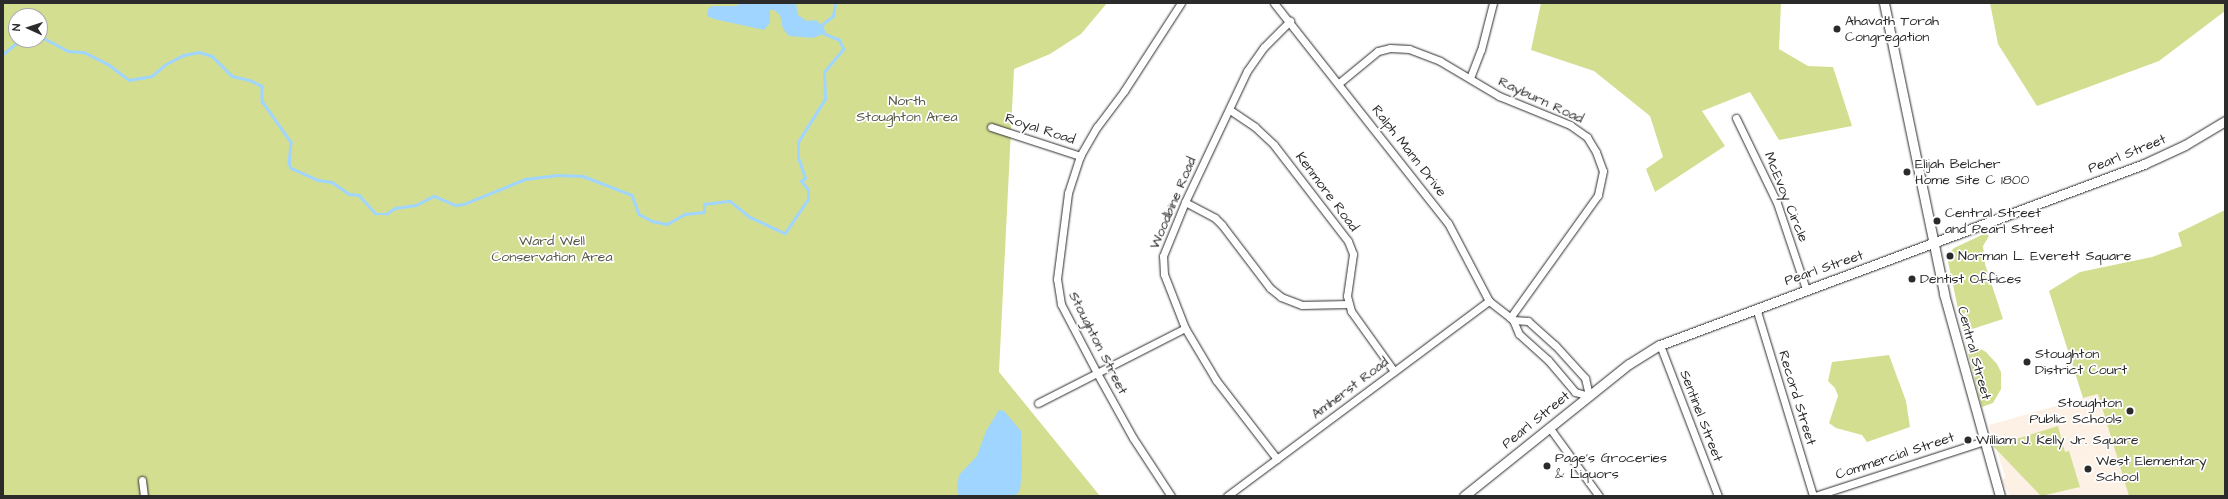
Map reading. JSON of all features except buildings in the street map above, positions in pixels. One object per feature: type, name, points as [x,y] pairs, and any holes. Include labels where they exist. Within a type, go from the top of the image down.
[{"type":"main road","name":"Central Street","points":[[1884,3],[1933,244],[1956,343],[2000,496]]},
{"type":"main road","name":"Pearl Street","points":[[1468,495],[1629,364],[1660,345],[1806,289],[1933,244],[2155,159],[2185,145],[2225,121]]},
{"type":"street","name":"Stoughton Street","points":[[1172,496],[1133,438],[1096,374],[1061,304],[1057,291],[1058,258],[1068,193],[1080,156],[1097,127],[1124,91],[1180,3]]},
{"type":"street","name":"Ralph Mann Drive","points":[[1274,3],[1290,21],[1448,223],[1489,301],[1512,319],[1520,334],[1548,360],[1576,392],[1589,396],[1585,378],[1555,345],[1528,321],[1512,319]]},
{"type":"street","points":[[1470,78],[1481,50],[1493,3]]},
{"type":"street","name":"Woodbine Road","points":[[1277,459],[1216,380],[1185,328],[1166,281],[1163,256],[1185,202],[1256,58],[1290,21]]},
{"type":"street","name":"Rayburn Road","points":[[1339,83],[1378,51],[1390,48],[1422,53],[1470,78],[1513,103],[1579,130],[1594,148],[1603,171],[1601,187],[1592,205],[1512,319]]},
{"type":"street","name":"Kenmore Road","points":[[1230,110],[1255,127],[1271,142],[1348,241],[1353,261],[1348,304]]},
{"type":"street","name":"McEvoy Circle","points":[[1736,118],[1777,203],[1806,289]]},
{"type":"street","name":"Royal Road","points":[[991,128],[1080,156]]},
{"type":"street","points":[[1185,202],[1215,218],[1270,288],[1281,297],[1302,305],[1348,304],[1354,318],[1394,372]]},
{"type":"street","name":"Amherst Road","points":[[1227,496],[1489,301]]},
{"type":"street","name":"Record Street","points":[[1756,308],[1814,496]]},
{"type":"street","points":[[1038,403],[1185,328]]},
{"type":"street","name":"Sentinel Street","points":[[1660,345],[1718,496]]},
{"type":"street","points":[[1550,427],[1599,496]]},
{"type":"street","name":"Commercial Street","points":[[1814,496],[1984,441]]},
{"type":"street","points":[[142,480],[144,496]]},
{"type":"shaded area","name":"Stoughton Public Schools","points":[[2122,387],[2225,496],[2010,496],[2002,481],[2005,477],[1989,425]]},
{"type":"green space","name":"Ward Well Conservation Area","points":[[3,3],[1107,3],[1081,34],[1050,54],[1014,69],[999,372],[1100,496],[3,496]]},
{"type":"green space","points":[[1541,3],[1781,3],[1779,49],[1808,66],[1833,67],[1852,126],[1779,140],[1750,92],[1702,111],[1725,146],[1655,192],[1646,169],[1663,157],[1650,116],[1594,71],[1531,50]]},
{"type":"green space","points":[[1990,3],[2225,3],[2225,11],[2159,61],[2037,106],[1998,44]]},
{"type":"green space","points":[[2225,210],[2225,496],[2129,496],[2098,394],[2083,398],[2049,291],[2080,272],[2152,257],[2182,246],[2178,233]]},
{"type":"green space","points":[[1986,233],[1989,236],[1983,246],[1985,264],[2003,319],[1963,332],[1948,262],[1949,253],[1954,248]]},
{"type":"green space","points":[[1966,345],[1977,347],[1986,352],[1997,364],[2001,372],[2001,389],[1993,403],[1982,407]]},
{"type":"green space","points":[[1889,355],[1906,401],[1910,427],[1867,442],[1862,435],[1836,428],[1829,423],[1838,396],[1835,388],[1828,381],[1832,362]]},
{"type":"green space","points":[[2058,426],[2065,452],[2069,451],[2080,487],[2041,496],[1993,446]]},
{"type":"water","points":[[741,3],[796,3],[798,15],[807,21],[816,20],[824,28],[824,34],[812,38],[789,36],[783,29],[780,15],[774,10],[770,10],[770,23],[764,30],[714,19],[707,16],[708,9],[712,6],[736,6]]},
{"type":"water","points":[[999,410],[1004,411],[1021,431],[1022,469],[1020,490],[1015,496],[959,496],[957,488],[959,475],[977,456],[986,431]]},
{"type":"waterway","points":[[48,40],[68,51],[84,52],[108,64],[129,80],[152,76],[166,64],[184,55],[199,52],[212,56],[232,76],[250,80],[262,86],[262,101],[291,142],[289,163],[291,168],[318,180],[332,182],[349,194],[359,195],[376,214],[386,214],[395,208],[416,205],[434,196],[455,205],[464,204],[525,179],[558,175],[583,176],[632,195],[639,214],[652,221],[667,224],[685,214],[704,212],[704,204],[730,201],[750,217],[785,233],[808,199],[808,190],[801,181],[805,178],[798,158],[798,142],[825,99],[824,72],[843,49],[839,40],[824,34],[821,25],[833,16],[835,3]]},
{"type":"waterway","points":[[3,54],[10,48]]},
{"type":"place","name":"Ahavath Torah Congregation","points":[[1837,29]]},
{"type":"place","name":"Elijah Belcher Home Site C 1800","points":[[1907,172]]},
{"type":"place","name":"Central Street and Pearl Street","points":[[1937,221]]},
{"type":"place","name":"Norman L. Everett Square","points":[[1950,256]]},
{"type":"place","name":"Dentist Offices","points":[[1912,279]]},
{"type":"place","name":"Stoughton District Court","points":[[2027,362]]},
{"type":"place","name":"Stoughton Public Schools","points":[[2130,411]]},
{"type":"place","name":"William J. Kelly Jr. Square","points":[[1968,440]]},
{"type":"place","name":"Page's Groceries & Liquors","points":[[1547,466]]},
{"type":"place","name":"West Elementary School","points":[[2088,469]]},
{"type":"park label","name":"North Stoughton Area","points":[[907,110]]}]
